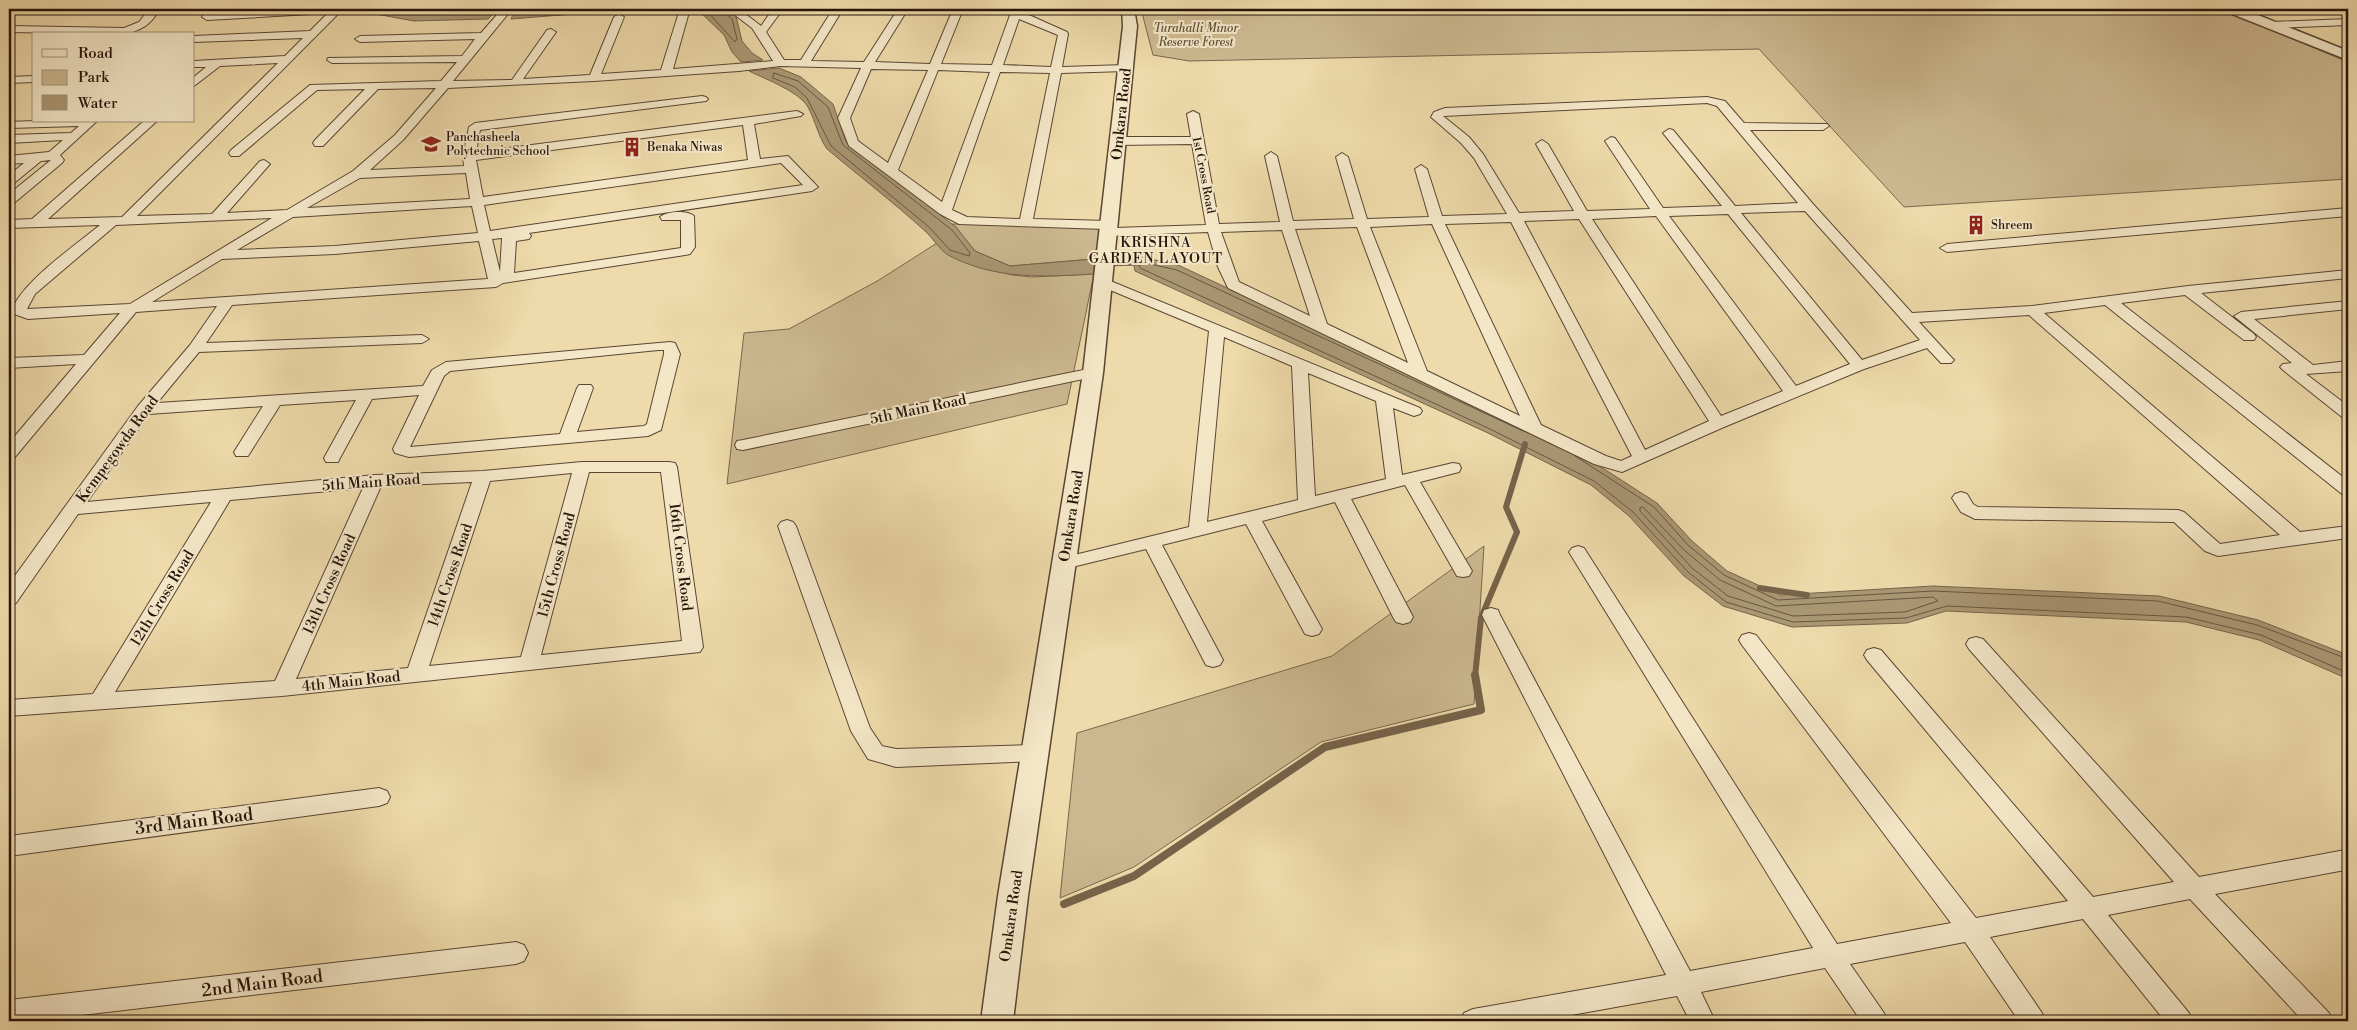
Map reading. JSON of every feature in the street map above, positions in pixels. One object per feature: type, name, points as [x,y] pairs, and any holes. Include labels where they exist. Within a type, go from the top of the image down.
[{"type":"street","points":[[9,14],[16,9]]},
{"type":"street","points":[[9,29],[124,31],[142,25],[148,20],[154,9]]},
{"type":"street","points":[[9,453],[88,358],[131,310],[219,255],[357,174],[377,160],[444,85],[507,9]]},
{"type":"street","points":[[732,9],[748,17],[762,31],[776,64]]},
{"type":"street","points":[[762,31],[778,9]]},
{"type":"street","points":[[803,65],[838,9]]},
{"type":"street","points":[[903,9],[866,66],[844,118],[852,143],[945,211],[964,221],[1026,222],[1109,228],[1215,228],[1808,207]]},
{"type":"street","points":[[891,172],[958,9]]},
{"type":"street","name":"Omkara Road","points":[[997,1021],[1035,753],[1093,373],[1126,68],[1130,26],[1128,9]]},
{"type":"street","points":[[2232,9],[2348,56]]},
{"type":"street","points":[[207,17],[337,10]]},
{"type":"street","points":[[337,10],[119,221],[30,291],[21,303],[19,311],[28,315],[131,310],[228,301],[496,283],[501,279],[685,251],[688,247],[687,216],[509,238],[501,279]]},
{"type":"street","points":[[945,211],[995,69],[1010,11],[1063,34],[1058,70],[1026,222]]},
{"type":"street","points":[[666,73],[684,12]]},
{"type":"street","points":[[594,78],[620,17]]},
{"type":"street","points":[[2272,25],[2348,22]]},
{"type":"street","points":[[515,83],[551,32]]},
{"type":"street","points":[[195,39],[313,34]]},
{"type":"street","points":[[360,39],[484,36]]},
{"type":"street","points":[[195,64],[287,59]]},
{"type":"street","points":[[332,60],[465,59]]},
{"type":"street","points":[[195,82],[217,63]]},
{"type":"street","points":[[235,154],[314,87],[515,83],[776,64],[1058,70],[1126,68]]},
{"type":"street","points":[[9,80],[32,79]]},
{"type":"street","points":[[319,143],[375,86]]},
{"type":"street","points":[[501,279],[485,236],[470,163],[476,127],[702,99]]},
{"type":"street","points":[[1929,342],[1859,366],[1793,392],[1641,457],[1515,217],[1479,157],[1465,140],[1438,117],[1438,114],[1445,111],[1707,100],[1721,103],[1808,207],[1946,360]]},
{"type":"street","points":[[357,174],[470,163],[797,114]]},
{"type":"street","name":"1st Cross Road","points":[[1193,114],[1215,228],[1225,269],[1233,285],[1600,460],[1622,467],[1641,457]]},
{"type":"street","points":[[748,121],[755,163]]},
{"type":"street","points":[[9,126],[90,122]]},
{"type":"street","points":[[9,160],[52,155],[90,122]]},
{"type":"street","points":[[36,223],[150,122]]},
{"type":"street","points":[[1741,127],[1823,126]]},
{"type":"street","points":[[1669,133],[1859,366]]},
{"type":"street","points":[[9,139],[73,136]]},
{"type":"street","points":[[1118,141],[1198,140]]},
{"type":"street","points":[[1611,141],[1659,212],[1793,392]]},
{"type":"street","points":[[1542,144],[1584,215],[1718,423]]},
{"type":"street","points":[[9,200],[58,160],[52,155]]},
{"type":"street","points":[[1270,156],[1286,225],[1321,327]]},
{"type":"street","points":[[1342,157],[1362,223],[1421,376]]},
{"type":"street","points":[[9,181],[37,158]]},
{"type":"street","points":[[9,224],[216,218],[477,202],[784,159],[812,187],[485,236],[335,250],[219,255]]},
{"type":"street","points":[[216,218],[264,164]]},
{"type":"street","points":[[1421,169],[1437,220],[1532,426]]},
{"type":"street","points":[[1948,248],[2348,212]]},
{"type":"street","points":[[1908,318],[2032,310],[2188,290],[2348,274]]},
{"type":"street","points":[[1103,278],[1217,329],[1414,411]]},
{"type":"street","points":[[2188,290],[2348,414]]},
{"type":"street","points":[[2108,300],[2348,490]]},
{"type":"street","name":"Kempegowda Road","points":[[9,598],[144,410],[195,348],[228,301]]},
{"type":"street","points":[[2348,305],[2241,316],[2348,401]]},
{"type":"street","points":[[2032,310],[2296,539]]},
{"type":"street","points":[[1197,530],[1217,329]]},
{"type":"street","points":[[195,348],[422,339]]},
{"type":"street","points":[[670,346],[672,354],[653,428],[642,432],[567,438],[404,451],[402,446],[437,373],[446,367],[670,346]]},
{"type":"street","points":[[9,363],[88,358]]},
{"type":"street","points":[[1300,364],[1307,503]]},
{"type":"street","points":[[2293,371],[2348,366]]},
{"type":"street","name":"5th Main Road","points":[[743,445],[1093,373]]},
{"type":"street","points":[[567,438],[585,388]]},
{"type":"street","points":[[144,410],[430,390]]},
{"type":"street","points":[[332,458],[366,394]]},
{"type":"street","points":[[1384,400],[1402,480],[1463,571]]},
{"type":"street","points":[[242,452],[274,401]]},
{"type":"street","name":"5th Main Road","points":[[74,509],[375,481],[483,476],[582,467],[670,467]]},
{"type":"street","name":"15th Cross Road","points":[[529,663],[582,467]]},
{"type":"street","name":"16th Cross Road","points":[[670,467],[693,647]]},
{"type":"street","points":[[1064,563],[1453,468]]},
{"type":"street","name":"14th Cross Road","points":[[416,674],[483,476]]},
{"type":"street","name":"13th Cross Road","points":[[282,688],[375,481]]},
{"type":"street","name":"12th Cross Road","points":[[100,700],[224,495]]},
{"type":"street","points":[[1340,495],[1403,616]]},
{"type":"street","points":[[1961,498],[1967,508],[1975,513],[2178,516],[2218,550],[2348,532]]},
{"type":"street","points":[[1251,517],[1312,629]]},
{"type":"street","points":[[786,526],[861,731],[875,754],[896,758],[1035,753]]},
{"type":"street","points":[[1151,542],[1213,660]]},
{"type":"street","points":[[1578,552],[1831,956],[1875,1021]]},
{"type":"street","points":[[1491,615],[1703,1021]]},
{"type":"street","points":[[1750,640],[1971,930],[2033,1021]]},
{"type":"street","points":[[1976,644],[2194,888],[2320,1021]]},
{"type":"street","name":"4th Main Road","points":[[9,708],[282,688],[693,647]]},
{"type":"street","points":[[1874,655],[2088,908],[2180,1021]]},
{"type":"street","name":"3rd Main Road","points":[[9,846],[379,797]]},
{"type":"street","points":[[1472,1021],[1682,984],[2344,860]]},
{"type":"street","name":"2nd Main Road","points":[[9,1012],[516,953]]},
{"type":"green space","points":[[394,9],[498,9],[496,11],[419,13]]},
{"type":"green space","name":"Turahalli Minor Reserve Forest","points":[[1141,9],[2220,9],[2348,62],[2348,179],[1904,207],[1759,49],[1189,61],[1153,55]]},
{"type":"green space","points":[[952,224],[1102,226],[1094,259],[1010,266],[975,251]]},
{"type":"green space","points":[[937,243],[947,254],[979,267],[1012,275],[1031,277],[1094,274],[1067,404],[727,484],[744,333],[789,329],[879,280]]},
{"type":"green space","points":[[1484,546],[1474,704],[1321,742],[1134,867],[1060,898],[1077,733],[1332,656]]},
{"type":"water","points":[[348,9],[394,9],[419,13],[496,11],[488,19],[414,21]]},
{"type":"water","points":[[636,9],[511,19],[515,10]]},
{"type":"water","points":[[697,9],[727,9],[736,16],[742,41],[752,53],[763,60],[741,62],[732,52],[724,35]]},
{"type":"water","points":[[779,68],[801,77],[833,104],[846,142],[956,227],[975,251],[1010,266],[1094,259],[1094,274],[1038,276],[1002,273],[966,263],[948,255],[927,233],[827,149],[809,109],[799,97],[749,71]]},
{"type":"water","points":[[1132,255],[1178,265],[1573,449],[1657,503],[1692,541],[1727,571],[1780,595],[1933,586],[2159,596],[2258,620],[2348,655],[2348,679],[2259,640],[2186,622],[1946,611],[1907,623],[1792,627],[1723,606],[1684,576],[1629,516],[1591,485],[1488,433],[1135,271]]},
{"type":"waterway","points":[[486,12],[521,11]]},
{"type":"waterway","points":[[1105,264],[1140,263]]},
{"type":"waterway","points":[[1475,676],[1481,618],[1517,532],[1506,507],[1525,444]]},
{"type":"waterway","points":[[1760,588],[1807,595]]},
{"type":"waterway","points":[[1064,904],[1134,876],[1325,747],[1481,710],[1475,676]]},
{"type":"place","name":"Panchasheela Polytechnic School","points":[[431,144]]},
{"type":"place","name":"Benaka Niwas","points":[[632,147]]},
{"type":"place","name":"Shreem","points":[[1976,225]]},
{"type":"district","name":"KRISHNA GARDEN LAYOUT","points":[[1156,250]]}]
